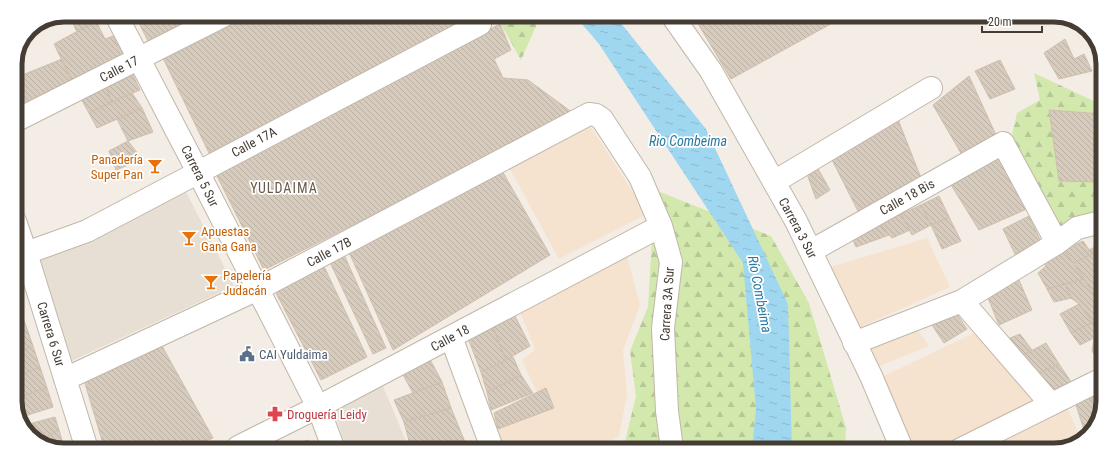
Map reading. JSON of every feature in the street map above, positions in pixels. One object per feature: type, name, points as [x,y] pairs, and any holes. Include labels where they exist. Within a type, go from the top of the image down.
[{"type":"street","name":"Carrera 5 Sur","points":[[120,22],[318,407],[332,443]]},
{"type":"street","name":"Calle 17","points":[[22,118],[211,22]]},
{"type":"street","name":"Carrera 3 Sur","points":[[677,22],[711,71],[811,251],[871,376],[899,443]]},
{"type":"street","name":"Calle 17A","points":[[26,253],[87,231],[480,24]]},
{"type":"street","points":[[774,182],[931,88]]},
{"type":"street","name":"Carrera 3A Sur","points":[[589,114],[596,115],[602,119],[640,177],[661,226],[670,262],[663,328],[667,412],[671,443]]},
{"type":"street","name":"Calle 17B","points":[[65,379],[258,289],[589,114]]},
{"type":"street","name":"Calle 18 Bis","points":[[811,251],[1003,143],[1057,243]]},
{"type":"street","points":[[854,343],[962,300],[1057,243],[1077,228],[1096,223]]},
{"type":"street","name":"Calle 18","points":[[246,443],[318,407],[661,226]]},
{"type":"street","name":"Carrera 6 Sur","points":[[22,241],[85,443]]},
{"type":"street","points":[[962,300],[1051,404]]},
{"type":"street","points":[[451,337],[490,443]]},
{"type":"street","points":[[985,443],[1051,404],[1096,382]]},
{"type":"shaded area","points":[[590,126],[647,214],[559,259],[510,169]]},
{"type":"shaded area","points":[[185,190],[234,286],[67,363],[36,259]]},
{"type":"shaded area","points":[[927,238],[950,287],[856,329],[831,267]]},
{"type":"shaded area","points":[[626,252],[640,305],[623,350],[627,395],[619,436],[607,443],[498,443],[494,418],[539,397],[522,360],[535,350],[518,306]]},
{"type":"shaded area","points":[[906,313],[929,346],[879,366],[862,334]]},
{"type":"shaded area","points":[[974,333],[1039,405],[960,443],[905,443],[880,378]]},
{"type":"shaded area","points":[[379,377],[407,443],[345,443],[329,397]]},
{"type":"shaded area","points":[[1064,401],[1079,435],[1070,440],[1059,443],[994,443]]},
{"type":"green space","points":[[500,22],[538,22],[521,60]]},
{"type":"green space","points":[[1034,73],[1096,102],[1096,228],[1058,233],[1009,148],[1017,113],[1040,100]]},
{"type":"green space","points":[[655,190],[771,236],[809,303],[846,428],[845,443],[623,443],[625,442],[636,396],[630,351],[648,307]]},
{"type":"water","name":"Rio Combeima","points":[[580,22],[620,22],[706,129],[788,304],[792,443],[753,443],[756,409],[743,263],[599,44]]},
{"type":"building","points":[[72,22],[95,22],[77,32]]},
{"type":"building","points":[[96,22],[105,39],[113,36],[124,56],[72,81],[54,44]]},
{"type":"building","points":[[138,22],[191,22],[149,43]]},
{"type":"building","points":[[231,22],[467,22],[209,153],[163,58]]},
{"type":"building","points":[[697,22],[834,22],[731,79]]},
{"type":"building","points":[[500,24],[511,50],[494,59],[503,78],[528,80],[573,113],[264,270],[216,174]]},
{"type":"building","points":[[1085,35],[1093,49],[1083,36]]},
{"type":"building","points":[[1065,39],[1074,59],[1084,54],[1092,71],[1059,79],[1044,53]]},
{"type":"building","points":[[62,59],[72,81],[22,103],[22,75]]},
{"type":"building","points":[[1000,60],[1015,89],[990,99],[975,71]]},
{"type":"building","points":[[132,73],[140,90],[111,102],[105,85]]},
{"type":"building","points":[[969,76],[996,135],[962,155],[933,105]]},
{"type":"building","points":[[105,85],[112,102],[89,113],[79,95]]},
{"type":"building","points":[[132,93],[142,108],[97,128],[89,113]]},
{"type":"building","points":[[142,108],[153,132],[128,141],[117,119]]},
{"type":"building","points":[[1049,110],[1096,114],[1096,182],[1059,181]]},
{"type":"building","points":[[897,117],[923,183],[859,213],[828,152]]},
{"type":"building","points":[[128,141],[142,159],[116,170],[109,151]]},
{"type":"building","points":[[1002,155],[1027,209],[979,230],[948,180]]},
{"type":"building","points":[[817,167],[830,190],[816,199],[806,171]]},
{"type":"building","points":[[501,169],[550,255],[393,350],[348,250]]},
{"type":"building","points":[[939,196],[949,217],[931,225],[921,205]]},
{"type":"building","points":[[921,205],[931,225],[912,235],[901,214]]},
{"type":"building","points":[[901,214],[910,230],[892,238],[881,225]]},
{"type":"building","points":[[1029,216],[1042,244],[1015,254],[1003,229]]},
{"type":"building","points":[[949,217],[961,241],[942,249],[931,225]]},
{"type":"building","points":[[881,225],[889,235],[856,247],[852,237]]},
{"type":"building","points":[[1083,241],[1092,254],[1074,263],[1064,250]]},
{"type":"building","points":[[1096,246],[1096,258],[1089,250]]},
{"type":"building","points":[[341,248],[386,348],[373,354],[329,260]]},
{"type":"building","points":[[1064,250],[1084,279],[1047,289],[1038,273],[1046,266],[1041,259]]},
{"type":"building","points":[[1092,254],[1096,260],[1096,294],[1094,295],[1074,263]]},
{"type":"building","points":[[320,258],[367,357],[321,380],[274,289]]},
{"type":"building","points":[[1018,278],[1032,310],[999,325],[986,293]]},
{"type":"building","points":[[1084,279],[1096,298],[1096,327],[1079,304],[1071,298],[1065,284]]},
{"type":"building","points":[[1065,284],[1071,298],[1054,302],[1047,289]]},
{"type":"building","points":[[1079,304],[1093,322],[1071,333],[1060,314]]},
{"type":"building","points":[[510,306],[530,346],[506,360],[489,317]]},
{"type":"building","points":[[955,311],[967,329],[944,343],[932,325]]},
{"type":"building","points":[[22,315],[33,346],[22,350]]},
{"type":"building","points":[[489,317],[506,360],[481,372],[466,333]]},
{"type":"building","points":[[1093,322],[1096,327],[1096,337],[1080,345],[1071,333]]},
{"type":"building","points":[[1020,334],[1032,350],[1021,356],[1005,340]]},
{"type":"building","points":[[1096,338],[1096,358],[1092,351],[1094,339]]},
{"type":"building","points":[[1046,343],[1059,364],[1037,374],[1021,356]]},
{"type":"building","points":[[33,346],[40,367],[22,374],[22,350]]},
{"type":"building","points":[[162,346],[213,438],[200,443],[103,443],[84,380]]},
{"type":"building","points":[[425,350],[442,382],[413,393],[395,360]]},
{"type":"building","points":[[513,357],[521,375],[487,392],[481,372]]},
{"type":"building","points":[[1059,364],[1072,383],[1049,393],[1037,374]]},
{"type":"building","points":[[40,367],[47,388],[22,396],[22,374]]},
{"type":"building","points":[[521,375],[533,393],[491,410],[487,392]]},
{"type":"building","points":[[442,382],[451,408],[404,422],[394,400]]},
{"type":"building","points":[[47,388],[53,407],[25,416],[22,396]]},
{"type":"building","points":[[546,388],[554,408],[498,429],[494,413]]},
{"type":"building","points":[[1096,394],[1095,410],[1091,395]]},
{"type":"building","points":[[1091,395],[1094,411],[1093,417],[1084,431],[1075,402]]},
{"type":"building","points":[[451,408],[465,442],[410,443],[404,422]]},
{"type":"building","points":[[55,417],[59,430],[45,438],[34,431],[29,424]]},
{"type":"building","points":[[59,430],[63,443],[48,440],[45,438]]},
{"type":"building","points":[[308,440],[309,443],[299,443]]},
{"type":"place","name":"Panadería Super Pan","points":[[155,166]]},
{"type":"place","name":"Apuestas Gana Gana","points":[[189,238]]},
{"type":"place","name":"Papelería Judacán","points":[[211,282]]},
{"type":"place","name":"CAI Yuldaima","points":[[247,354]]},
{"type":"place","name":"Droguería Leidy","points":[[275,414]]},
{"type":"district","name":"YULDAIMA","points":[[284,188]]},
{"type":"water label","name":"Río Combeima","points":[[760,294]]}]
